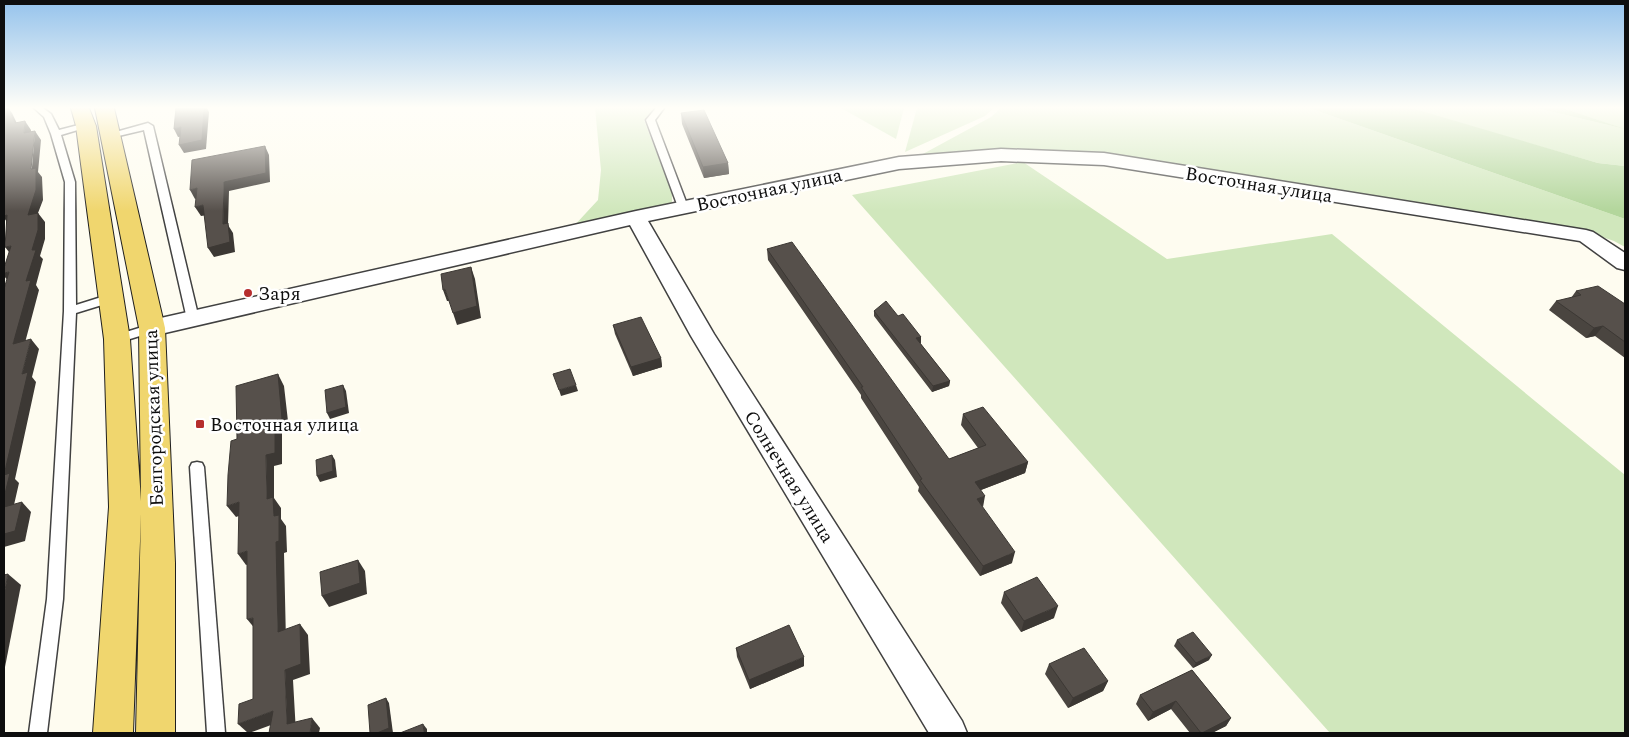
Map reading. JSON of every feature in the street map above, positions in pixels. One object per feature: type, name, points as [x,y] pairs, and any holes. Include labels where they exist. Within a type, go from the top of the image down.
[{"type":"main road","name":"Белгородская улица","points":[[97,142],[111,298],[117,340],[125,507],[113,733]]},
{"type":"main road","name":"Белгородская улица","points":[[101,142],[152,328],[158,563],[156,733]]},
{"type":"street","name":"Восточная улица","points":[[152,328],[636,216],[899,163],[1001,155],[1104,159],[1586,236],[1625,263]]},
{"type":"street","name":"Солнечная улица","points":[[636,216],[703,336],[949,733]]},
{"type":"lane","points":[[38,733],[55,599],[70,311],[70,182],[58,142]]},
{"type":"lane","points":[[152,142],[193,319]]},
{"type":"lane","points":[[658,142],[683,207]]},
{"type":"lane","points":[[70,311],[111,298]]},
{"type":"lane","points":[[117,340],[152,328]]},
{"type":"lane","points":[[197,467],[216,733]]},
{"type":"green space","points":[[598,142],[653,142],[672,193],[672,202],[663,208],[573,227],[598,200],[601,170]]},
{"type":"green space","points":[[908,142],[926,142],[905,152]]},
{"type":"green space","points":[[944,142],[1407,142],[1625,219],[1625,247],[1614,241],[1576,228],[998,151],[921,155]]},
{"type":"green space","points":[[1407,142],[1528,142],[1598,163],[1625,166],[1625,219]]},
{"type":"green space","points":[[1526,142],[1625,142],[1625,166],[1598,163]]},
{"type":"green space","points":[[1023,162],[1167,259],[1332,234],[1625,475],[1625,733],[1330,733],[852,195]]},
{"type":"building","points":[[4,142],[34,142],[31,169],[36,168],[36,190],[28,215],[38,213],[38,230],[32,250],[36,250],[26,281],[31,280],[13,344],[31,339],[22,374],[28,372],[4,475],[4,289],[9,272],[4,273],[4,268],[11,246],[5,247],[7,215],[4,216]]},
{"type":"building","points":[[693,142],[719,142],[728,163],[703,167]]},
{"type":"building","points":[[265,146],[266,173],[224,182],[223,224],[228,223],[230,242],[208,248],[203,205],[195,207],[197,188],[190,190],[192,160]]},
{"type":"building","points":[[792,242],[949,459],[986,445],[963,414],[983,407],[1028,462],[975,482],[985,496],[977,499],[1015,552],[983,566],[920,480],[922,479],[861,387],[863,387],[767,249]]},
{"type":"building","points":[[471,267],[477,306],[453,313],[445,289],[443,290],[441,274]]},
{"type":"building","points":[[1598,286],[1625,304],[1625,342],[1603,326],[1594,328],[1556,301],[1581,295],[1576,291]]},
{"type":"building","points":[[886,301],[898,316],[903,314],[921,337],[916,338],[950,381],[933,386],[874,311]]},
{"type":"building","points":[[641,317],[661,358],[631,367],[613,325]]},
{"type":"building","points":[[570,369],[576,385],[559,390],[553,374]]},
{"type":"building","points":[[278,374],[282,419],[275,421],[275,453],[266,455],[267,499],[273,497],[274,516],[279,515],[279,541],[276,542],[278,632],[300,624],[301,664],[285,670],[287,724],[312,718],[310,733],[269,733],[273,711],[238,724],[239,704],[253,699],[253,618],[247,619],[247,551],[238,554],[239,502],[227,506],[231,441],[237,439],[236,386]]},
{"type":"building","points":[[343,385],[346,407],[327,413],[325,390]]},
{"type":"building","points":[[332,455],[333,471],[317,476],[316,460]]},
{"type":"building","points":[[10,473],[4,498],[4,475]]},
{"type":"building","points":[[22,502],[15,531],[4,534],[4,507]]},
{"type":"building","points":[[358,560],[360,583],[322,596],[320,572]]},
{"type":"building","points":[[8,574],[4,595],[4,575]]},
{"type":"building","points":[[1037,577],[1058,606],[1024,621],[1004,592]]},
{"type":"building","points":[[789,625],[804,657],[749,680],[736,648]]},
{"type":"building","points":[[1193,632],[1212,655],[1196,663],[1177,640]]},
{"type":"building","points":[[1084,648],[1108,681],[1073,698],[1049,664]]},
{"type":"building","points":[[1192,670],[1231,718],[1202,733],[1176,701],[1153,712],[1140,695]]},
{"type":"building","points":[[386,698],[389,728],[377,733],[370,733],[368,705]]},
{"type":"building","points":[[423,724],[424,733],[400,733]]},
{"type":"place","name":"Заря","points":[[248,293]]},
{"type":"place","name":"Восточная улица","points":[[200,424]]}]
